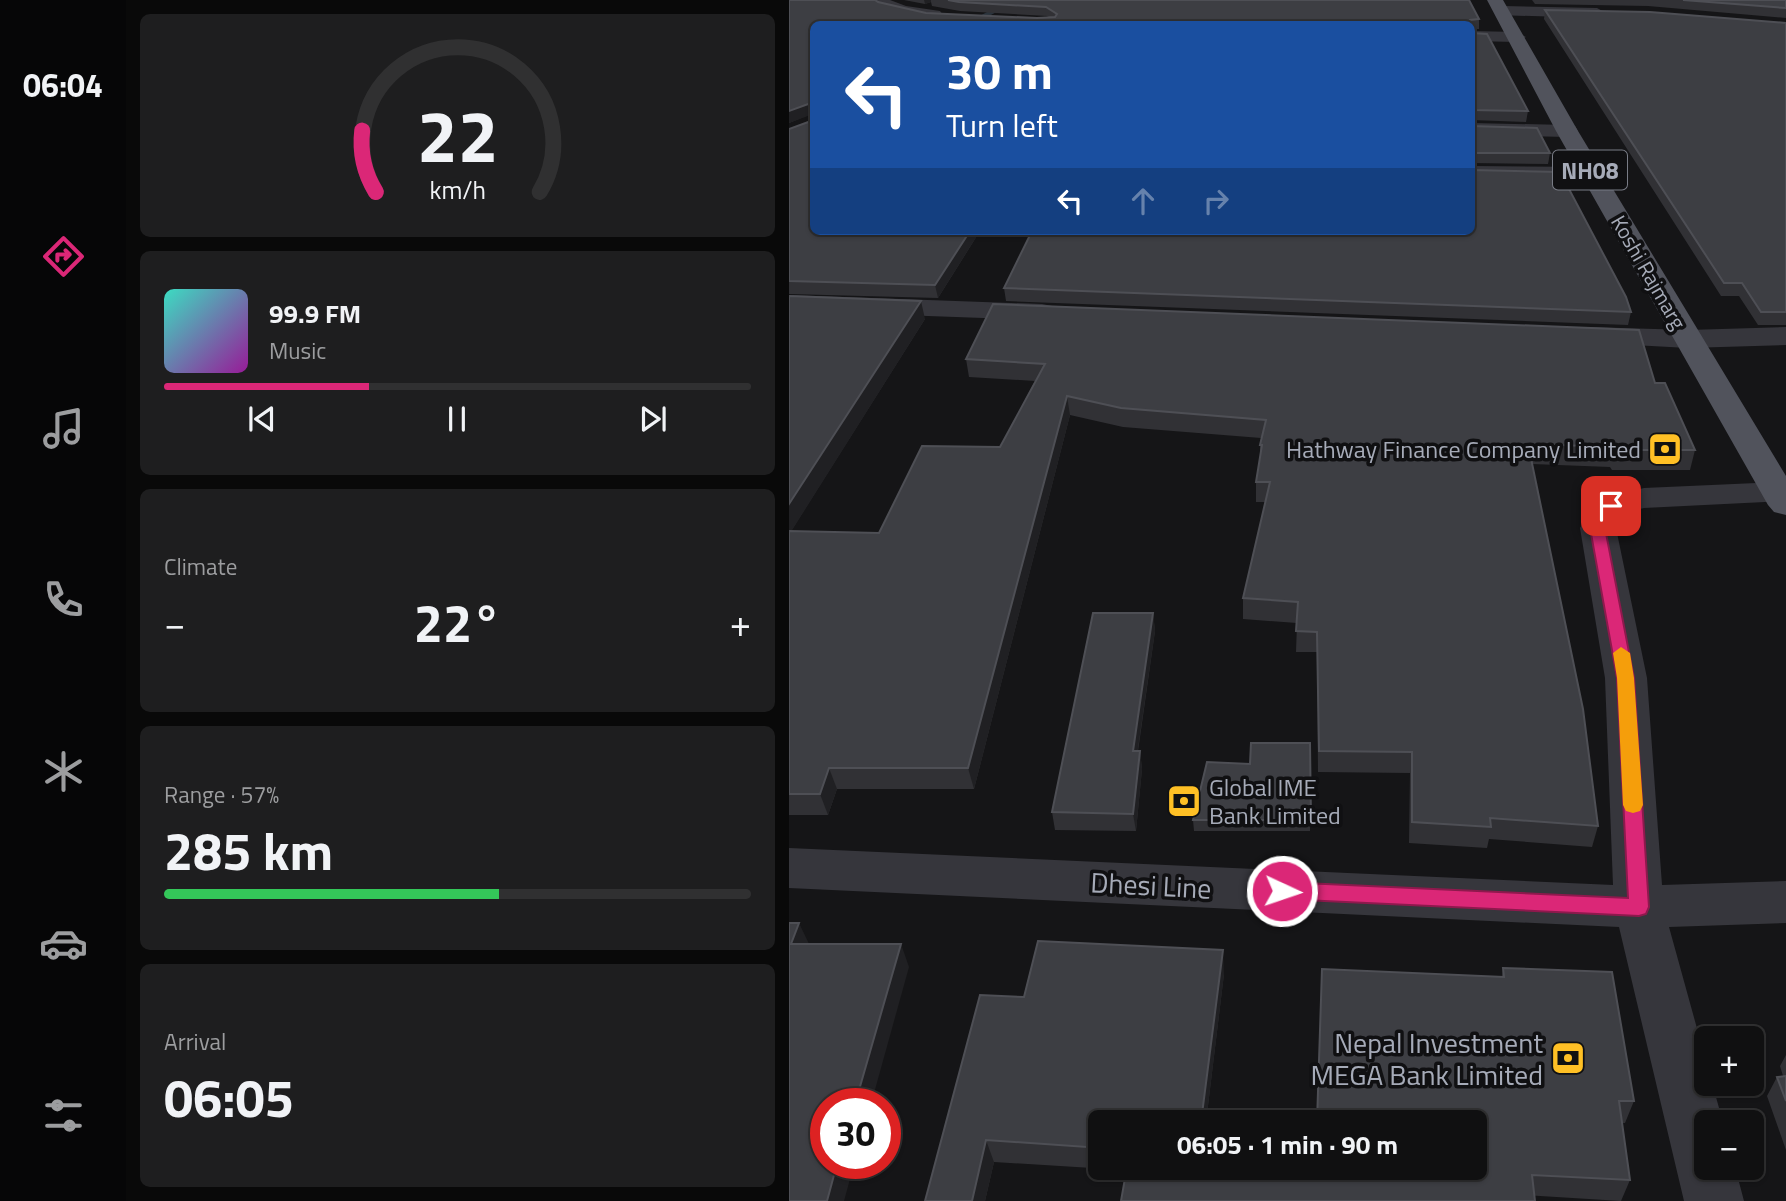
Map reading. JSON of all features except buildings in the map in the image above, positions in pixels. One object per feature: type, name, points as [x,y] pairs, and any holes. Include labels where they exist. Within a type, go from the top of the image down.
[{"type":"main road","name":"Koshi Rajmarg","points":[[1498,6],[1567,131],[1782,498]]},
{"type":"street","points":[[875,0],[898,18],[952,18]]},
{"type":"street","points":[[1498,6],[1609,13]]},
{"type":"street","points":[[1475,36],[1517,37]]},
{"type":"street","points":[[1475,129],[1567,131]]},
{"type":"street","points":[[1475,173],[1592,174]]},
{"type":"street","points":[[789,303],[1072,313]]},
{"type":"street","points":[[1566,335],[1688,339],[1786,336]]},
{"type":"street","points":[[1714,1201],[1639,907],[1626,678],[1598,528],[1611,506],[1644,498],[1782,498]]},
{"type":"street","name":"Dhesi Line","points":[[789,868],[1639,907],[1786,902]]},
{"type":"waterway","points":[[975,21],[1015,0]]},
{"type":"slow traffic","points":[[1621,653],[1626,678],[1633,805]]},
{"type":"place","name":"Hathway Finance Company Limited","points":[[1665,449]]},
{"type":"place","name":"Global IME Bank Limited","points":[[1184,801]]},
{"type":"place","name":"Nepal Investment MEGA Bank Limited","points":[[1568,1058]]},
{"type":"route","points":[[1282,891],[1639,907],[1626,678],[1598,528],[1611,506]]}]
